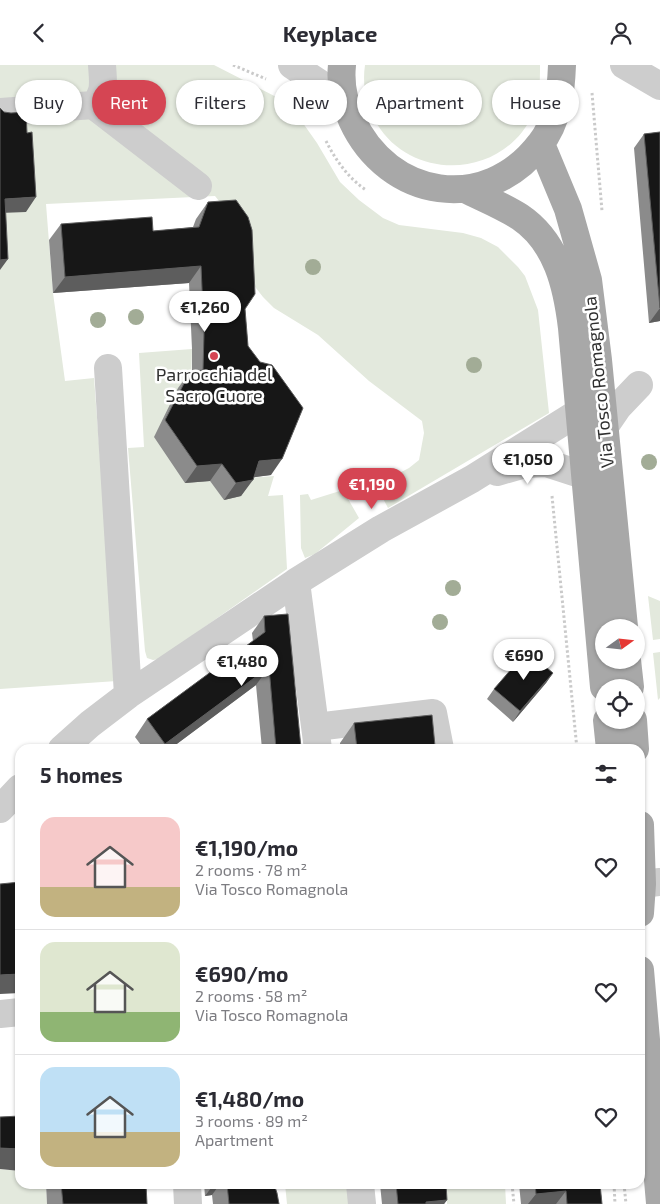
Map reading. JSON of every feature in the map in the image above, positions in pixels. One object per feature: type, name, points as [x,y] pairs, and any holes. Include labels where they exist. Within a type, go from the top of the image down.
[{"type":"main road","points":[[342,65],[342,89],[348,110],[362,140],[392,169],[409,180],[426,187],[448,190],[465,189],[503,177],[531,155],[541,144],[556,113],[562,65]]},
{"type":"main road","name":"Via Tosco Romagnola","points":[[541,144],[568,209],[588,280],[598,359],[623,619]]},
{"type":"main road","name":"Via Tosco Romagnola","points":[[465,189],[519,217],[545,239],[554,255],[561,274],[569,305],[603,679]]},
{"type":"main road","points":[[608,729],[609,744]]},
{"type":"main road","points":[[633,729],[634,744]]},
{"type":"main road","points":[[645,851],[651,883],[645,899]]},
{"type":"main road","points":[[645,1028],[660,1203]]},
{"type":"street","points":[[102,65],[102,80]]},
{"type":"street","points":[[624,65],[660,86]]},
{"type":"street","points":[[283,73],[322,85],[348,110]]},
{"type":"street","points":[[0,112],[92,105]]},
{"type":"street","points":[[119,125],[198,186]]},
{"type":"street","points":[[108,368],[128,695]]},
{"type":"street","points":[[604,426],[618,407],[639,385]]},
{"type":"street","points":[[68,744],[128,695],[296,582],[381,529],[472,479],[579,412]]},
{"type":"street","points":[[472,479],[525,464],[549,463],[586,477]]},
{"type":"street","points":[[296,582],[317,738],[432,713],[439,744]]},
{"type":"street","points":[[0,809],[15,794]]},
{"type":"street","points":[[0,1014],[15,1012]]},
{"type":"street","points":[[187,1189],[188,1204]]},
{"type":"street","points":[[360,1189],[362,1204]]},
{"type":"path","points":[[233,65],[268,79],[283,73]]},
{"type":"path","points":[[323,133],[337,161],[354,180],[368,191]]},
{"type":"path","points":[[549,463],[577,744]]},
{"type":"path","points":[[512,1189],[514,1204]]},
{"type":"path","points":[[614,1189],[615,1204]]},
{"type":"path","points":[[624,1189],[626,1204]]},
{"type":"shaded area","points":[[0,65],[214,65],[243,80],[176,80],[176,125],[264,125],[264,91],[274,96],[274,125],[304,125],[340,182],[359,200],[383,218],[399,225],[463,233],[481,238],[498,247],[518,267],[525,276],[538,310],[549,413],[388,508],[376,485],[409,468],[419,460],[424,433],[422,421],[369,381],[318,335],[274,308],[263,297],[245,274],[227,211],[215,196],[46,204],[53,293],[65,381],[94,378],[117,681],[0,689]]},
{"type":"shaded area","points":[[365,65],[540,65],[540,80],[492,80],[492,125],[526,125],[519,135],[501,151],[480,161],[458,165],[435,164],[412,156],[393,143],[378,125],[482,125],[482,80],[364,80]]},
{"type":"shaded area","points":[[192,349],[191,387],[210,481],[225,500],[247,478],[274,476],[268,496],[283,495],[287,569],[159,659],[153,660],[147,658],[145,651],[128,448],[144,447],[139,353]]},
{"type":"shaded area","points":[[343,490],[359,518],[315,554],[305,558],[301,548],[300,495],[308,494],[311,500]]},
{"type":"shaded area","points":[[648,596],[660,601],[660,639],[653,640]]},
{"type":"shaded area","points":[[660,652],[660,698],[658,700],[653,653]]},
{"type":"shaded area","points":[[0,1169],[15,1170],[15,1189],[46,1189],[47,1204],[0,1204]]},
{"type":"shaded area","points":[[286,1189],[348,1189],[350,1204],[287,1204]]},
{"type":"shaded area","points":[[446,1189],[505,1189],[506,1204],[447,1204]]},
{"type":"building","points":[[0,108],[4,112],[15,113],[15,125],[27,125],[27,133],[32,132],[36,197],[5,199],[8,259],[0,260]]},
{"type":"building","points":[[660,132],[660,308],[644,134]]},
{"type":"building","points":[[236,200],[248,217],[252,230],[255,294],[245,309],[248,346],[260,362],[272,365],[303,408],[282,459],[259,461],[253,480],[236,483],[222,464],[197,466],[165,420],[190,372],[203,370],[204,333],[201,266],[65,277],[61,224],[152,217],[153,231],[199,227],[208,202]]},
{"type":"building","points":[[288,614],[301,744],[276,744],[269,667],[165,744],[147,719],[265,632],[264,616]]},
{"type":"building","points":[[527,651],[553,673],[520,711],[494,689]]},
{"type":"building","points":[[432,715],[435,744],[356,744],[354,723]]},
{"type":"building","points":[[15,882],[15,974],[0,975],[0,884]]},
{"type":"building","points":[[15,1116],[15,1149],[0,1148],[0,1117]]},
{"type":"building","points":[[62,1189],[146,1189],[147,1204],[63,1204]]},
{"type":"building","points":[[228,1189],[276,1189],[279,1204],[229,1204]]},
{"type":"building","points":[[396,1189],[446,1189],[447,1200],[426,1202],[426,1204],[398,1204]]},
{"type":"building","points":[[536,1189],[600,1189],[602,1204],[567,1204],[566,1191],[536,1194]]},
{"type":"place","name":"Parrocchia del Sacro Cuore","points":[[214,356]]}]
